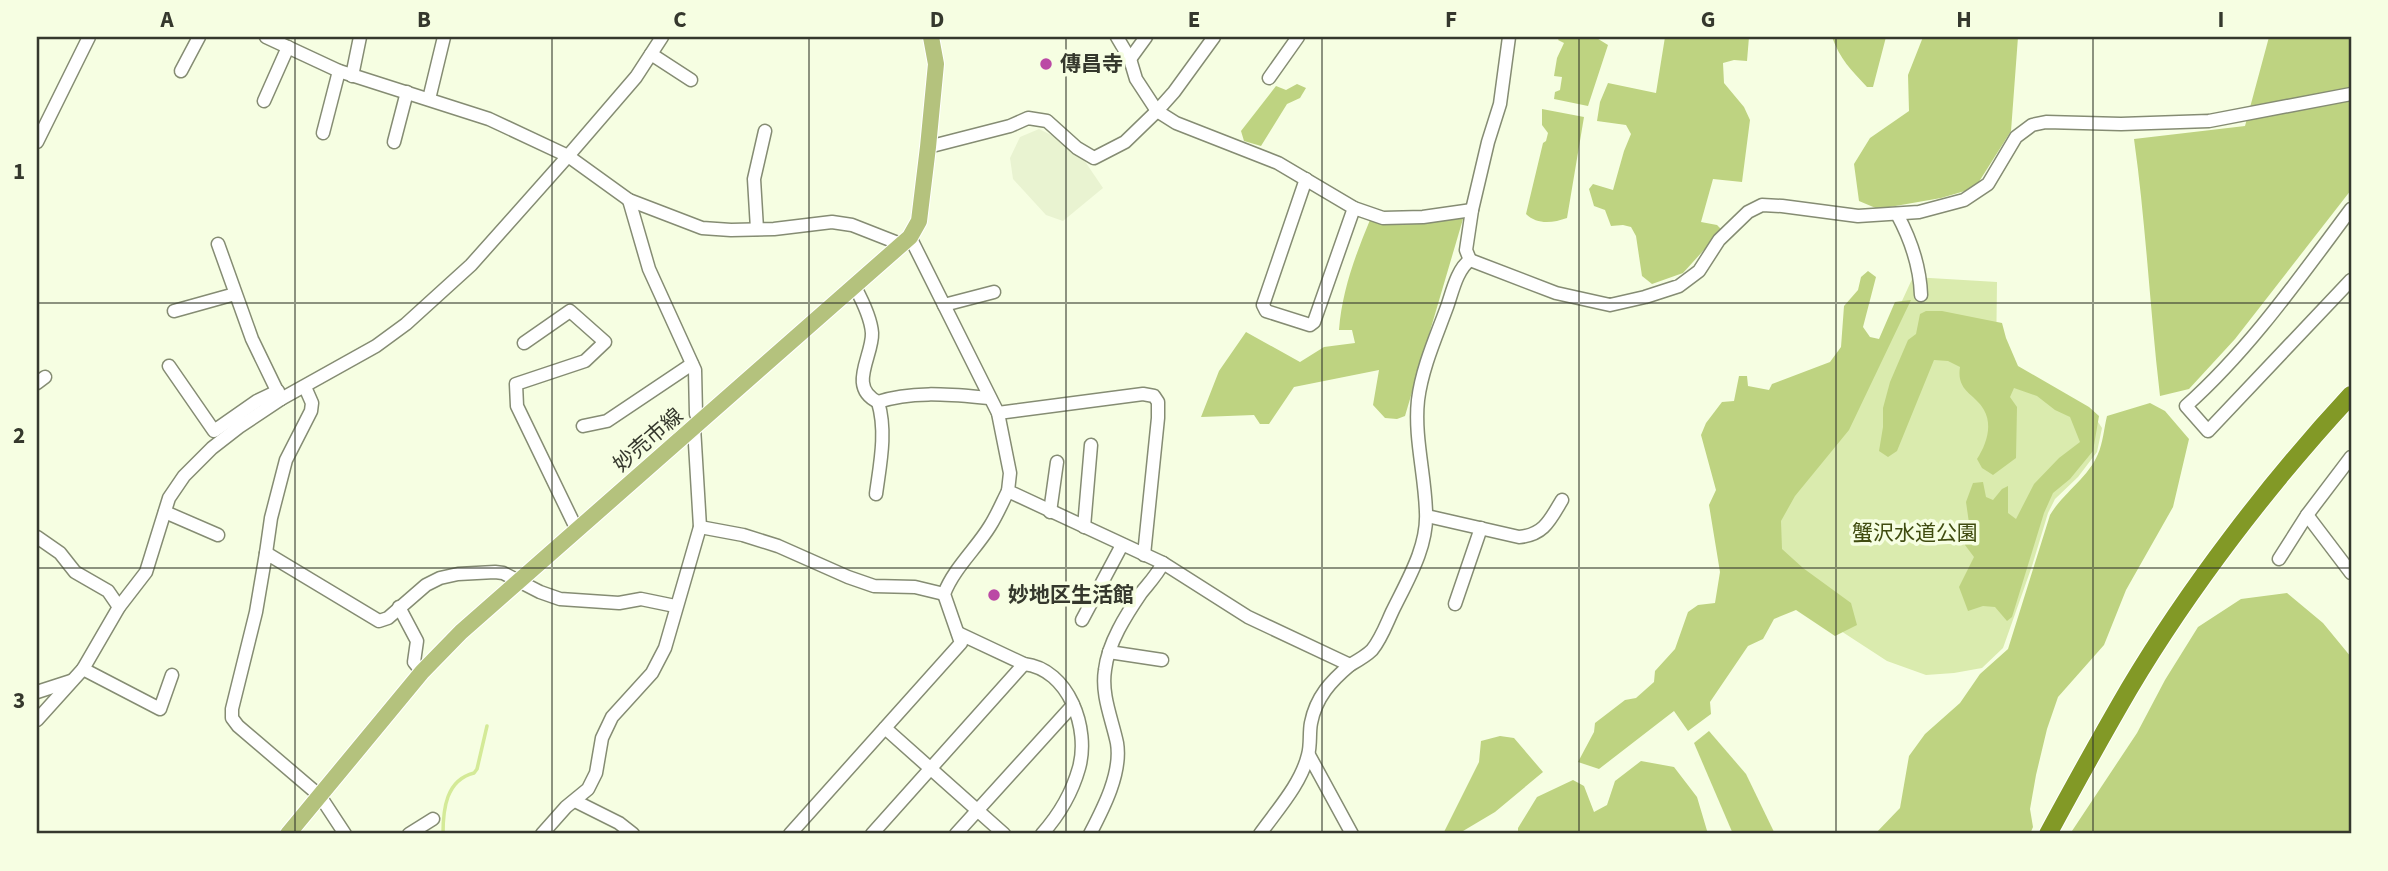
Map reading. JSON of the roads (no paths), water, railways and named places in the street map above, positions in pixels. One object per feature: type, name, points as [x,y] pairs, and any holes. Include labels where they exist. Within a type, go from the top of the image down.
[{"type":"highway","points":[[2049,833],[2130,687],[2186,603],[2275,485],[2351,395]]},
{"type":"main road","points":[[906,241],[919,220],[936,64],[932,37]]},
{"type":"main road","name":"妙売市線","points":[[288,834],[422,672],[461,632],[906,241]]},
{"type":"street","points":[[37,142],[89,37]]},
{"type":"street","points":[[181,71],[199,37]]},
{"type":"street","points":[[352,76],[360,37]]},
{"type":"street","points":[[429,99],[444,37]]},
{"type":"street","points":[[169,366],[214,431],[257,401],[305,387],[376,346],[406,324],[471,265],[636,77],[662,37]]},
{"type":"street","points":[[1117,37],[1136,79],[1157,111],[1176,123],[1278,163],[1353,208],[1383,218],[1423,217],[1472,210]]},
{"type":"street","points":[[1129,59],[1146,37]]},
{"type":"street","points":[[928,147],[1010,127],[1028,118],[1047,121],[1077,148],[1094,158],[1125,142],[1157,111],[1214,37]]},
{"type":"street","points":[[1269,78],[1298,37]]},
{"type":"street","points":[[1509,37],[1500,104],[1472,210],[1466,250],[1470,260],[1556,293],[1610,305],[1679,286],[1699,271],[1719,240],[1748,212],[1762,205],[1858,216],[1919,212],[1964,200],[1989,184],[2016,137],[2032,125],[2046,122],[2121,124],[2210,121],[2351,94]]},
{"type":"street","points":[[264,101],[277,41],[352,76],[489,119],[568,156],[629,200],[702,228],[757,229],[832,222],[906,241],[944,305],[998,413],[1010,473],[1008,491],[990,526],[955,573],[944,594],[961,643],[796,832]]},
{"type":"street","points":[[651,54],[691,80]]},
{"type":"street","points":[[323,133],[339,71]]},
{"type":"street","points":[[394,142],[407,92]]},
{"type":"street","points":[[757,229],[754,179],[765,131]]},
{"type":"street","points":[[1306,179],[1264,304],[1266,311],[1310,325],[1314,322],[1353,208]]},
{"type":"street","points":[[542,834],[588,789],[596,773],[602,738],[612,717],[652,673],[665,648],[700,527],[695,370],[649,269],[629,200]]},
{"type":"street","points":[[2351,209],[2240,353],[2216,380],[2186,406],[2208,431],[2351,280]]},
{"type":"street","points":[[1897,214],[1907,231],[1920,279],[1921,295]]},
{"type":"street","points":[[218,244],[252,339],[279,395]]},
{"type":"street","points":[[1260,834],[1295,784],[1308,755],[1311,722],[1319,699],[1331,681],[1371,651],[1422,546],[1427,516],[1417,427],[1419,398],[1425,368],[1450,299],[1464,264],[1470,260]]},
{"type":"street","points":[[855,287],[872,333],[863,370],[863,386],[869,398],[878,402],[942,393],[990,398]]},
{"type":"street","points":[[944,305],[994,292]]},
{"type":"street","points":[[174,311],[235,294]]},
{"type":"street","points":[[524,343],[570,311],[605,342],[585,361],[516,384],[517,407],[577,530]]},
{"type":"street","points":[[583,426],[607,421],[692,364]]},
{"type":"street","points":[[305,387],[312,403],[312,411],[286,460],[271,518],[263,579],[232,718],[237,726],[320,796],[345,834]]},
{"type":"street","points":[[998,413],[1143,394],[1154,396],[1158,418],[1144,555]]},
{"type":"street","points":[[37,720],[75,680],[119,607],[146,572],[169,498],[184,476],[212,448],[279,395]]},
{"type":"street","points":[[876,494],[883,430],[878,402]]},
{"type":"street","points":[[1084,527],[1091,445]]},
{"type":"street","points":[[2279,559],[2307,515],[2351,457]]},
{"type":"street","points":[[1050,512],[1057,462]]},
{"type":"street","points":[[1008,491],[1163,563],[1248,617],[1350,665]]},
{"type":"street","points":[[1427,516],[1519,537],[1534,536],[1549,521],[1562,500]]},
{"type":"street","points":[[165,512],[218,535]]},
{"type":"street","points":[[2307,515],[2351,573]]},
{"type":"street","points":[[700,527],[743,535],[778,546],[874,586],[915,587],[944,594]]},
{"type":"street","points":[[1455,604],[1481,528]]},
{"type":"street","points":[[37,537],[60,553],[75,572],[108,592],[119,607]]},
{"type":"street","points":[[1082,620],[1122,545]]},
{"type":"street","points":[[266,553],[379,621],[388,618],[426,585],[458,574],[503,573],[560,599],[619,603],[641,598],[675,606]]},
{"type":"street","points":[[1090,834],[1114,780],[1118,748],[1111,714],[1103,693],[1109,652],[1134,604],[1156,577],[1163,563]]},
{"type":"street","points":[[399,607],[417,641],[414,662],[422,672]]},
{"type":"street","points":[[958,633],[1024,664],[1034,665],[1055,677],[1073,705],[1082,748],[1079,769],[1059,814],[1042,834]]},
{"type":"street","points":[[1109,652],[1162,660]]},
{"type":"street","points":[[872,834],[1024,664]]},
{"type":"street","points":[[83,669],[160,709],[172,675]]},
{"type":"street","points":[[37,692],[75,680]]},
{"type":"street","points":[[956,834],[1073,705]]},
{"type":"street","points":[[885,728],[1003,834]]},
{"type":"street","points":[[1308,755],[1352,834]]},
{"type":"street","points":[[575,800],[620,823],[633,834]]},
{"type":"street","points":[[409,834],[433,820]]},
{"type":"waterway","points":[[443,834],[448,797],[457,782],[477,769],[487,726]]},
{"type":"place","name":"傳昌寺","points":[[1046,64]]},
{"type":"place","name":"妙地区生活館","points":[[994,595]]},
{"type":"park label","name":"蟹沢水道公園","points":[[1915,533]]}]
